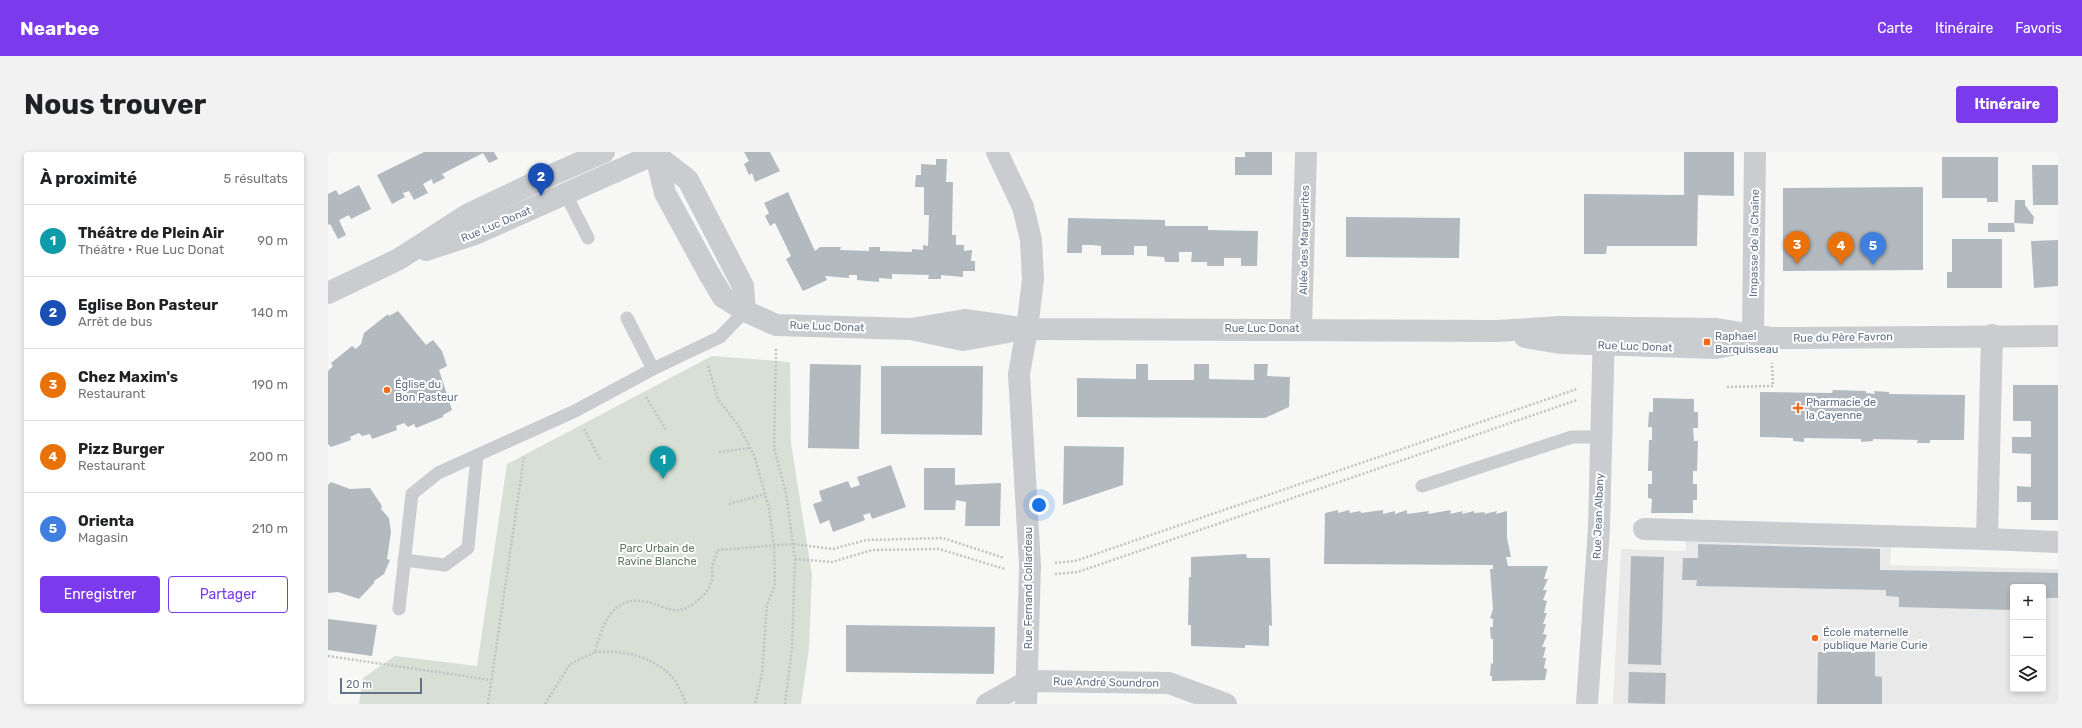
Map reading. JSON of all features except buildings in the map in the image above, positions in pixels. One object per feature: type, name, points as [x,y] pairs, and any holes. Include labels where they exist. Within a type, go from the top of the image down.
[{"type":"street","name":"Rue Luc Donat","points":[[399,259],[467,214],[604,152]]},
{"type":"street","name":"Rue Fernand Collardeau","points":[[997,152],[1023,207],[1031,240],[1032,278],[1027,329],[1019,374],[1030,572],[1028,681],[1026,704]]},
{"type":"street","name":"Allée des Marguerites","points":[[1301,328],[1306,152]]},
{"type":"street","name":"Impasse de la Chaîne","points":[[1755,152],[1763,336]]},
{"type":"street","name":"Rue Luc Donat","points":[[328,293],[399,259],[475,234],[654,153],[665,193],[723,297],[745,311],[776,325],[911,329],[965,320],[1027,329],[1301,328],[1498,331],[1546,327],[1604,336],[1716,348],[1763,336]]},
{"type":"street","points":[[1987,539],[1992,335]]},
{"type":"street","name":"Rue Jean Albany","points":[[1588,704],[1599,528],[1601,437],[1593,386],[1604,336]]},
{"type":"street","name":"Rue du Père Favron","points":[[1763,336],[2058,336]]},
{"type":"street","points":[[1644,530],[2058,542]]},
{"type":"street","points":[[987,704],[1028,681]]},
{"type":"street","name":"Rue André Soundron","points":[[1028,681],[1169,683],[1214,701],[1226,704]]},
{"type":"lane","points":[[565,193],[588,238]]},
{"type":"lane","points":[[399,609],[412,494],[438,473],[575,411],[635,378],[720,337],[745,311]]},
{"type":"lane","points":[[627,318],[653,369]]},
{"type":"lane","points":[[1422,486],[1572,437],[1601,437]]},
{"type":"lane","points":[[404,560],[445,565],[468,548],[477,456]]},
{"type":"path","points":[[776,325],[774,448],[786,493],[795,559],[792,648],[785,704]]},
{"type":"path","points":[[702,346],[718,399],[738,425],[754,455],[765,494],[774,546],[775,585],[767,604],[762,674],[755,704]]},
{"type":"path","points":[[1727,387],[1774,386],[1772,363]]},
{"type":"path","points":[[635,378],[666,430]]},
{"type":"path","points":[[795,559],[832,562],[872,550],[939,549],[1030,572],[1078,572],[1587,397],[1593,386]]},
{"type":"path","points":[[595,652],[600,631],[609,614],[619,606],[635,601],[648,602],[660,608],[675,611],[689,607],[700,599],[711,584],[717,550],[792,544],[833,549],[866,540],[943,538],[1030,572],[1075,561],[1593,386]]},
{"type":"path","points":[[575,411],[601,461]]},
{"type":"path","points":[[488,704],[528,432]]},
{"type":"path","points":[[718,452],[750,448]]},
{"type":"path","points":[[729,504],[765,494]]},
{"type":"path","points":[[545,704],[570,664],[595,652],[612,651],[638,655],[659,666],[674,680],[686,704]]},
{"type":"path","points":[[328,656],[491,680]]},
{"type":"shaded area","name":"École maternelle publique Marie Curie","points":[[1686,539],[1891,544],[1890,565],[2058,569],[2058,704],[1613,704],[1621,549],[1686,551]]},
{"type":"green space","name":"Parc Urbain de Ravine Blanche","points":[[712,356],[790,362],[791,443],[812,575],[809,648],[801,704],[359,704],[363,678],[395,656],[477,666],[507,464]]},
{"type":"place","name":"Eglise Bon Pasteur","points":[[541,196]]},
{"type":"place","name":"Chez Maxim's","points":[[1797,264]]},
{"type":"place","name":"Pizz Burger","points":[[1841,265]]},
{"type":"place","name":"Orienta","points":[[1873,265]]},
{"type":"place","name":"Raphael Barquisseau","points":[[1707,342]]},
{"type":"place","name":"Église du Bon Pasteur","points":[[387,390]]},
{"type":"place","name":"Pharmacie de la Cayenne","points":[[1798,408]]},
{"type":"place","name":"Théâtre de Plein Air","points":[[663,479]]},
{"type":"place","name":"École maternelle publique Marie Curie","points":[[1815,638]]}]
